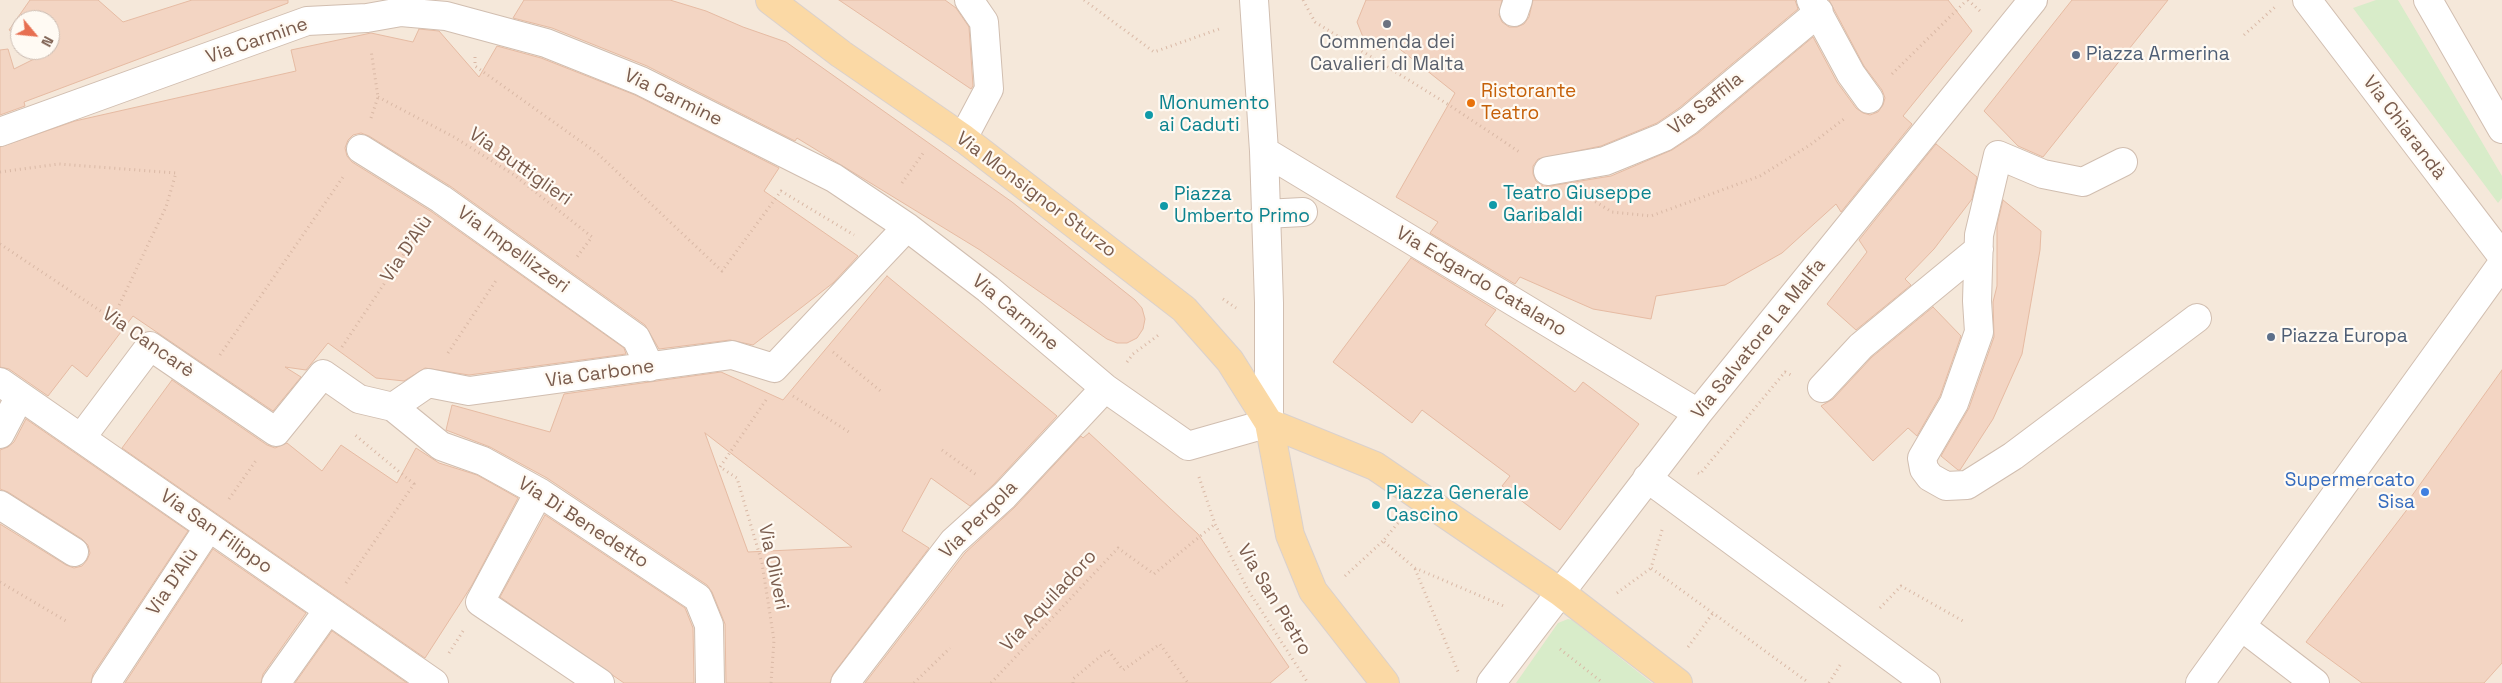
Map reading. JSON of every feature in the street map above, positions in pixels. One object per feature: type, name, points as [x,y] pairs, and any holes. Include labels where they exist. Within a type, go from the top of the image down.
[{"type":"main road","name":"Via Monsignor Sturzo","points":[[770,0],[841,54],[953,131],[1184,309],[1230,361],[1269,423]]},
{"type":"main road","points":[[1269,423],[1375,466],[1560,592],[1678,683]]},
{"type":"main road","points":[[1269,423],[1290,535],[1313,591],[1385,683]]},
{"type":"street","points":[[953,131],[989,89],[984,22],[969,0]]},
{"type":"street","points":[[1188,446],[1269,423],[1268,283],[1264,151],[1254,0]]},
{"type":"street","name":"Via Salvatore La Malfa","points":[[1491,683],[1698,413],[2033,0]]},
{"type":"street","name":"Via Chiarandà","points":[[2307,0],[2502,256]]},
{"type":"street","points":[[2428,0],[2502,129]]},
{"type":"street","points":[[1815,6],[1851,74],[1869,98]]},
{"type":"street","name":"Via Saffila","points":[[1548,171],[1605,161],[1664,137],[1688,121],[1815,6]]},
{"type":"street","name":"Via Carmine","points":[[0,132],[307,21],[366,18],[441,8],[474,24],[546,44],[641,81],[834,178],[907,227],[988,289],[1105,388],[1188,446]]},
{"type":"street","name":"Via Impellizzeri","points":[[361,149],[441,199],[636,338],[650,367]]},
{"type":"street","name":"Via Edgardo Catalano","points":[[1264,151],[1320,206],[1698,413]]},
{"type":"street","points":[[2123,162],[2083,182],[2043,174],[1998,155],[1979,235],[1979,332],[1954,403],[1922,458],[1930,477],[1946,486],[1967,485],[2013,456],[2198,318]]},
{"type":"street","points":[[1265,214],[1320,206]]},
{"type":"street","points":[[774,368],[884,254],[907,227]]},
{"type":"street","points":[[1822,388],[1860,346],[1978,249]]},
{"type":"street","points":[[2200,683],[2502,264]]},
{"type":"street","points":[[81,438],[150,346]]},
{"type":"street","name":"Via Cancarè","points":[[150,346],[276,432]]},
{"type":"street","name":"Via Carbone","points":[[428,383],[469,391],[732,355],[774,368]]},
{"type":"street","points":[[276,432],[323,374],[359,398],[393,407],[428,383]]},
{"type":"street","name":"Via Pergola","points":[[845,683],[953,542],[1004,496],[1105,388]]},
{"type":"street","points":[[0,434],[10,389]]},
{"type":"street","name":"Via San Filippo","points":[[10,389],[433,682]]},
{"type":"street","name":"Via Di Benedetto","points":[[393,407],[441,446],[483,461],[539,492],[698,598],[709,625],[710,683]]},
{"type":"street","points":[[1648,478],[1926,683]]},
{"type":"street","points":[[539,492],[480,602],[600,683]]},
{"type":"street","points":[[0,505],[74,552]]},
{"type":"street","name":"Via D'Alù","points":[[106,683],[209,527]]},
{"type":"street","points":[[276,683],[328,610]]},
{"type":"street","points":[[2242,627],[2315,683]]},
{"type":"path","points":[[1084,0],[1154,52],[1229,25],[1256,31]]},
{"type":"path","points":[[1911,53],[1967,0]]},
{"type":"path","points":[[2244,35],[2278,5]]},
{"type":"path","name":"Via Buttiglieri","points":[[366,18],[378,97],[454,137],[514,175],[592,237],[558,282]]},
{"type":"path","points":[[474,24],[475,66],[597,153],[722,272],[781,191],[884,254]]},
{"type":"path","points":[[883,211],[953,131]]},
{"type":"path","points":[[0,172],[59,164],[176,173],[166,207],[113,318]]},
{"type":"path","name":"Via D'Alù","points":[[323,374],[441,199]]},
{"type":"path","points":[[202,381],[327,201]]},
{"type":"path","name":"Via Cancarè","points":[[0,244],[113,318],[150,346]]},
{"type":"path","points":[[428,383],[516,251]]},
{"type":"path","points":[[1220,297],[1235,308],[1244,303],[1251,285],[1268,283]]},
{"type":"path","points":[[1105,388],[1133,354],[1168,329],[1184,309]]},
{"type":"path","points":[[810,332],[883,393]]},
{"type":"path","points":[[774,368],[792,395],[849,432]]},
{"type":"path","name":"Via Oliveri","points":[[771,683],[774,640],[762,563],[737,478],[720,467],[765,402],[774,368]]},
{"type":"path","points":[[1598,621],[1608,600],[1651,568],[1663,525],[1700,474],[1785,372],[1822,388]]},
{"type":"path","points":[[328,610],[414,484],[347,428],[359,398]]},
{"type":"path","name":"Via D'Alù","points":[[209,527],[276,432]]},
{"type":"path","name":"Via San Pietro","points":[[1188,446],[1215,524],[1248,590],[1308,683]]},
{"type":"path","points":[[942,450],[1004,496]]},
{"type":"path","points":[[1671,450],[1700,474]]},
{"type":"path","points":[[1319,599],[1383,541],[1421,496]]},
{"type":"path","name":"Via Aquiladoro","points":[[991,683],[1118,548],[1154,574],[1215,524]]},
{"type":"path","points":[[1383,541],[1415,568],[1515,611],[1604,683]]},
{"type":"path","points":[[1415,568],[1462,683]]},
{"type":"path","points":[[1651,568],[1808,683]]},
{"type":"path","points":[[0,582],[66,621]]},
{"type":"path","points":[[1885,601],[1901,586],[1963,621]]},
{"type":"path","points":[[433,682],[480,602]]},
{"type":"path","points":[[1073,681],[1108,650],[1123,670],[1160,644],[1188,683]]},
{"type":"path","points":[[914,683],[950,648]]},
{"type":"shaded area","points":[[0,0],[2502,0],[2502,683],[0,683]]},
{"type":"green space","points":[[2376,0],[2398,0],[2502,176],[2502,198],[2498,203],[2353,8]]},
{"type":"green space","points":[[1568,619],[1572,620],[1652,683],[1516,683],[1558,623]]},
{"type":"building","points":[[30,0],[98,0],[123,22],[192,0],[288,0],[288,3],[24,102],[25,106],[0,115],[0,50],[8,49],[14,69],[32,60],[60,60],[60,10],[23,10]]},
{"type":"building","points":[[524,0],[670,0],[706,11],[743,27],[786,42],[1012,202],[1135,300],[1142,308],[1145,319],[1143,329],[1137,338],[1127,343],[1117,343],[1107,339],[980,250],[797,138],[795,141],[647,66],[552,28],[513,18]]},
{"type":"building","points":[[839,0],[945,0],[956,8],[969,27],[973,86],[971,89]]},
{"type":"building","points":[[1366,0],[1502,0],[1499,15],[1502,22],[1509,27],[1517,27],[1524,24],[1529,17],[1533,0],[1795,0],[1798,9],[1679,108],[1657,123],[1601,146],[1538,159],[1533,166],[1533,174],[1536,181],[1543,186],[1611,176],[1672,150],[1698,133],[1813,37],[1837,82],[1856,108],[1870,115],[1878,112],[1885,98],[1882,90],[1864,66],[1829,0],[1948,0],[1972,31],[1903,116],[1912,124],[1841,212],[1836,204],[1782,253],[1725,285],[1656,296],[1651,319],[1593,309],[1520,277],[1515,284],[1430,233],[1438,222],[1396,197],[1455,93],[1396,46],[1385,50],[1375,49],[1365,42],[1357,22]]},
{"type":"building","name":"Piazza Armerina","points":[[2072,0],[2168,0],[2043,157],[2018,146],[1984,111]]},
{"type":"building","points":[[419,29],[439,31],[479,77],[497,46],[541,58],[635,95],[779,168],[764,191],[858,256],[833,283],[753,345],[730,340],[659,349],[645,325],[450,186],[369,136],[361,133],[353,135],[348,140],[345,148],[347,156],[352,162],[432,212],[624,348],[626,354],[469,375],[425,368],[404,381],[376,378],[328,343],[306,370],[285,367],[301,377],[273,411],[133,316],[87,377],[72,365],[48,396],[9,369],[0,367],[0,147],[75,121],[296,71],[291,50],[371,33],[413,42]]},
{"type":"building","points":[[1936,144],[1977,177],[1972,199],[1934,249],[1905,279],[1911,285],[1856,330],[1827,304],[1867,252],[1859,240]]},
{"type":"building","points":[[2003,200],[2041,231],[2040,250],[2022,354],[1993,419],[1960,470],[1958,470],[1941,456],[1969,408],[1994,337],[1993,302],[1997,286],[1997,225]]},
{"type":"building","points":[[1411,258],[1496,310],[1485,325],[1575,392],[1583,382],[1639,424],[1560,530],[1502,486],[1510,476],[1422,410],[1412,423],[1333,362]]},
{"type":"building","points":[[887,276],[1057,416],[993,485],[970,506],[931,478],[902,531],[929,548],[833,674],[830,683],[726,683],[725,624],[712,592],[707,585],[547,478],[490,447],[446,430],[452,405],[550,432],[564,394],[721,372],[783,400]],"holes":[[[705,433],[852,547],[748,552]]]},
{"type":"building","points":[[1933,307],[1961,336],[1940,396],[1917,436],[1908,428],[1873,461],[1821,406],[1833,399],[1872,357]]},
{"type":"building","points":[[2502,370],[2502,663],[2484,683],[2362,683],[2306,642],[2409,507],[2406,504]]},
{"type":"building","points":[[172,380],[267,445],[275,448],[287,443],[322,471],[341,445],[397,483],[416,448],[439,463],[477,475],[518,498],[472,585],[425,658],[122,448]]},
{"type":"building","points":[[26,419],[188,531],[93,674],[91,683],[0,683],[0,524],[66,565],[74,568],[82,566],[90,553],[88,545],[82,539],[8,492],[0,489],[0,450],[14,442]]},
{"type":"building","points":[[1089,433],[1198,534],[1289,667],[1270,683],[865,683],[965,553],[1015,507],[1081,436],[1083,438]]},
{"type":"building","points":[[545,515],[685,608],[693,628],[694,683],[624,683],[500,597]]},
{"type":"building","points":[[213,549],[306,613],[263,674],[261,683],[125,683]]},
{"type":"building","points":[[332,631],[407,683],[295,683]]},
{"type":"place","name":"Commenda dei Cavalieri di Malta","points":[[1387,24]]},
{"type":"place","name":"Piazza Armerina","points":[[2076,55]]},
{"type":"place","name":"Ristorante Teatro","points":[[1471,103]]},
{"type":"place","name":"Monumento ai Caduti","points":[[1149,115]]},
{"type":"place","name":"Teatro Giuseppe Garibaldi","points":[[1493,205]]},
{"type":"place","name":"Piazza Umberto Primo","points":[[1164,206]]},
{"type":"place","name":"Piazza Europa","points":[[2271,337]]},
{"type":"place","name":"Supermercato Sisa","points":[[2425,492]]},
{"type":"place","name":"Piazza Generale Cascino","points":[[1376,505]]}]
